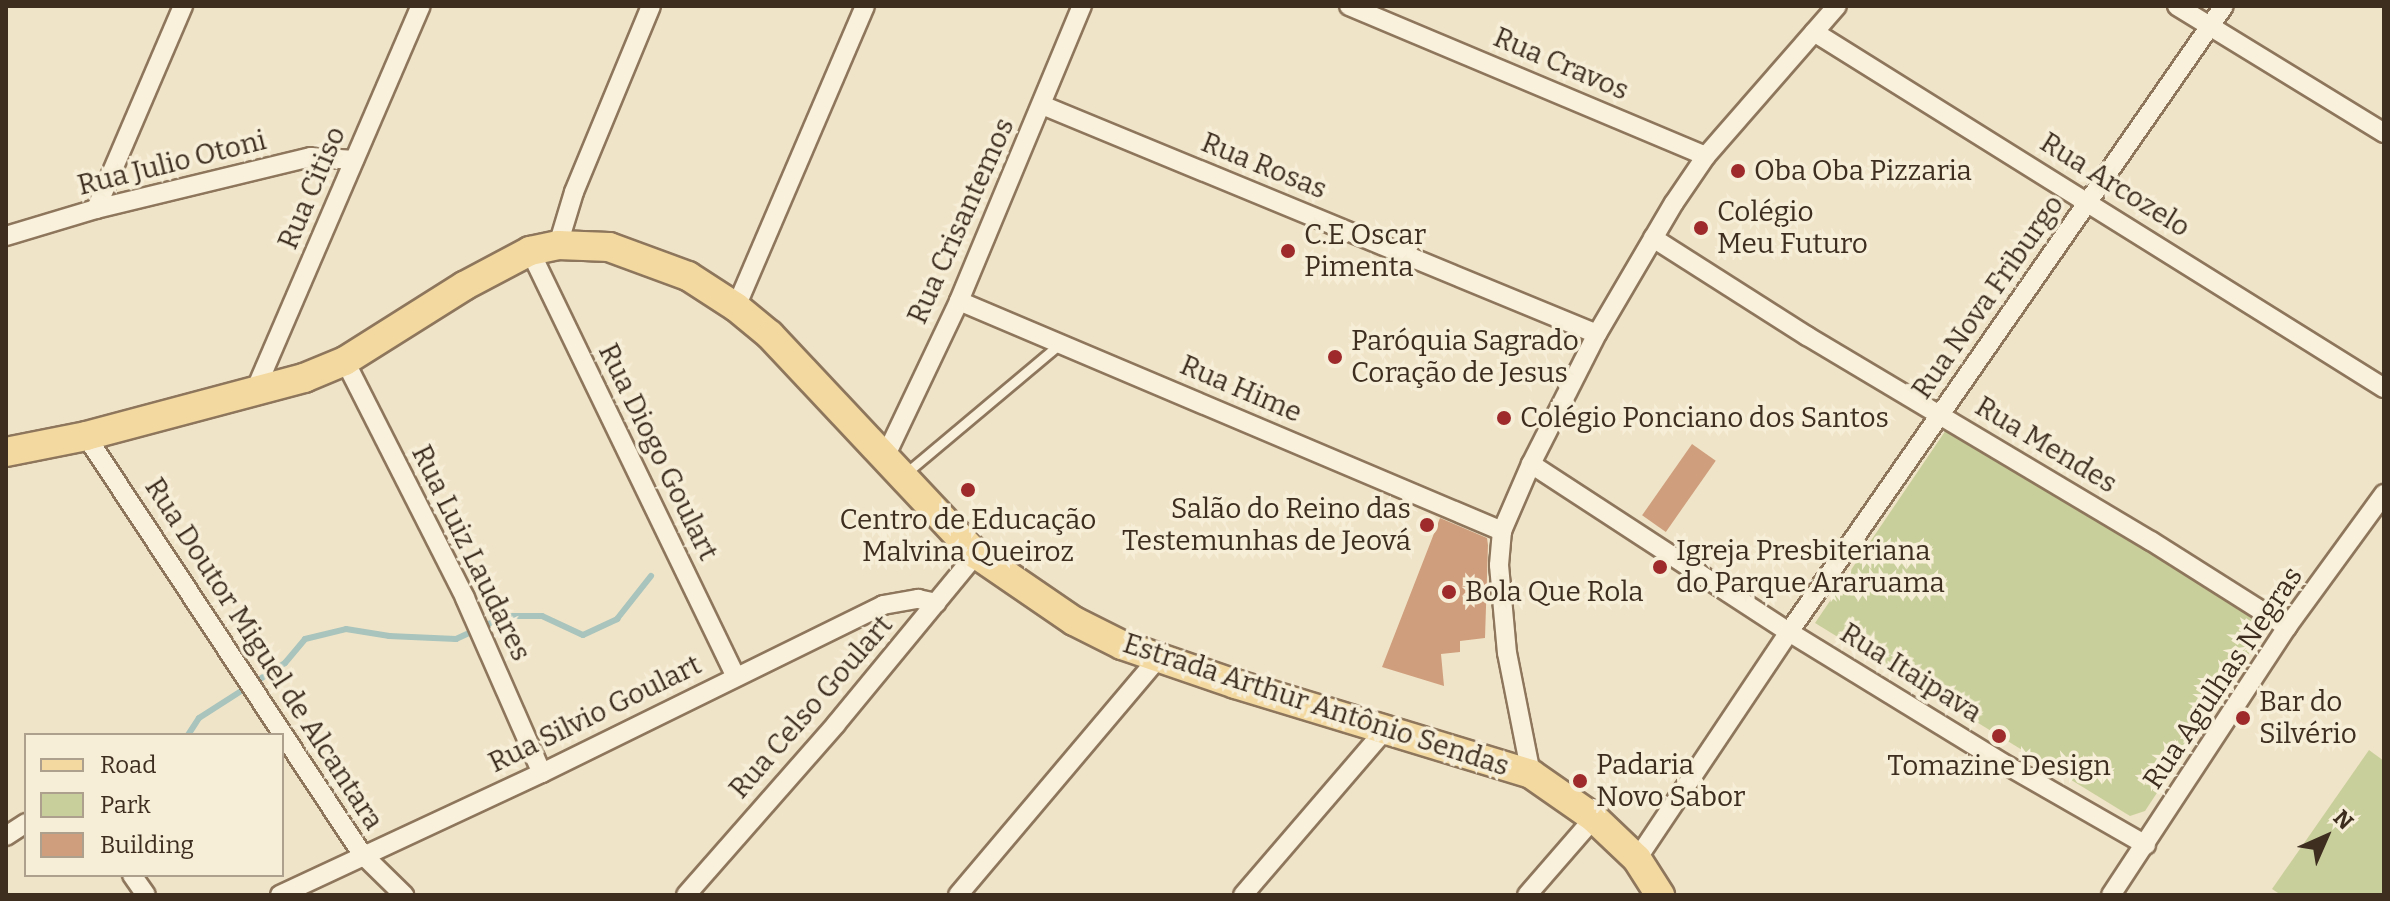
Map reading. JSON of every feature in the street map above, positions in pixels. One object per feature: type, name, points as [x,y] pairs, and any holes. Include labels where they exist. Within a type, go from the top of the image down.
[{"type":"main road","name":"Estrada Arthur Antônio Sendas","points":[[6,452],[86,436],[254,393],[345,361],[464,286],[530,251],[558,245],[609,247],[688,276],[736,307],[770,335],[976,554],[1074,621],[1158,658],[1384,731],[1531,774],[1594,818],[1637,859],[1660,895]]},
{"type":"street","points":[[96,209],[183,6]]},
{"type":"street","name":"Rua Citiso","points":[[254,393],[421,6]]},
{"type":"street","points":[[558,245],[574,192],[651,6]]},
{"type":"street","points":[[736,307],[865,6]]},
{"type":"street","name":"Rua Crisantemos","points":[[895,465],[959,301],[1082,6]]},
{"type":"street","name":"Rua Cravos","points":[[1349,6],[1706,156]]},
{"type":"street","points":[[1531,774],[1507,653],[1499,565],[1502,531],[1531,464],[1597,334],[1653,238],[1706,156],[1837,6]]},
{"type":"street","points":[[2177,6],[2384,133]]},
{"type":"street","name":"Rua Nova Friburgo","points":[[1637,859],[1789,632],[2224,6]]},
{"type":"street","name":"Rua Arcozelo","points":[[1814,32],[2384,388]]},
{"type":"street","name":"Rua Rosas","points":[[1042,105],[1597,334]]},
{"type":"street","name":"Rua Julio Otoni","points":[[6,236],[96,209],[311,157],[354,160]]},
{"type":"street","name":"Rua Mendes","points":[[1653,238],[2287,627]]},
{"type":"street","name":"Rua Diogo Goulart","points":[[530,251],[736,677]]},
{"type":"street","name":"Rua Hime","points":[[959,301],[1502,531]]},
{"type":"street","name":"Rua Luiz Laudares","points":[[345,361],[465,598],[542,773]]},
{"type":"street","name":"Rua Doutor Miguel de Alcantara","points":[[86,436],[283,733]]},
{"type":"street","name":"Rua Itaipava","points":[[1531,464],[1789,632],[2008,766],[2146,845]]},
{"type":"street","name":"Rua Agulhas Negras","points":[[2111,895],[2287,627],[2384,494]]},
{"type":"street","name":"Rua Celso Goulart","points":[[686,895],[976,554]]},
{"type":"street","name":"Rua Silvio Goulart","points":[[280,895],[362,854],[542,773],[883,605],[918,599],[937,603]]},
{"type":"street","points":[[958,895],[1158,658]]},
{"type":"street","points":[[1243,895],[1384,731]]},
{"type":"street","name":"Rua Doutor Miguel de Alcantara","points":[[284,734],[362,854],[404,895]]},
{"type":"street","points":[[1527,895],[1594,818]]},
{"type":"street","points":[[6,836],[24,824]]},
{"type":"street","points":[[133,877],[146,895]]},
{"type":"lane","points":[[895,465],[1060,344]]},
{"type":"green space","points":[[1948,427],[2267,626],[2145,811],[2130,816],[1815,623]]},
{"type":"green space","points":[[2369,750],[2384,761],[2384,895],[2281,895],[2272,889]]},
{"type":"building","points":[[1692,444],[1716,461],[1666,532],[1642,515]]},
{"type":"building","name":"Bola Que Rola","points":[[1440,518],[1487,538],[1488,545],[1485,638],[1460,641],[1460,652],[1441,654],[1444,686],[1382,667]]},
{"type":"waterway","points":[[189,733],[199,718],[285,663],[305,639],[346,629],[389,636],[456,639],[506,616],[542,616],[583,635],[617,619],[651,576]]},
{"type":"place","name":"Oba Oba Pizzaria","points":[[1738,171]]},
{"type":"place","name":"Colégio Meu Futuro","points":[[1701,228]]},
{"type":"place","name":"C.E Oscar Pimenta","points":[[1288,251]]},
{"type":"place","name":"Paróquia Sagrado Coração de Jesus","points":[[1335,357]]},
{"type":"place","name":"Colégio Ponciano dos Santos","points":[[1504,418]]},
{"type":"place","name":"Centro de Educação Malvina Queiroz","points":[[968,490]]},
{"type":"place","name":"Salão do Reino das Testemunhas de Jeová","points":[[1427,525]]},
{"type":"place","name":"Igreja Presbiteriana do Parque Araruama","points":[[1660,567]]},
{"type":"place","name":"Bola Que Rola","points":[[1449,592]]},
{"type":"place","name":"Bar do Silvério","points":[[2243,718]]},
{"type":"place","name":"Tomazine Design","points":[[1999,736]]},
{"type":"place","name":"Padaria Novo Sabor","points":[[1580,781]]}]
